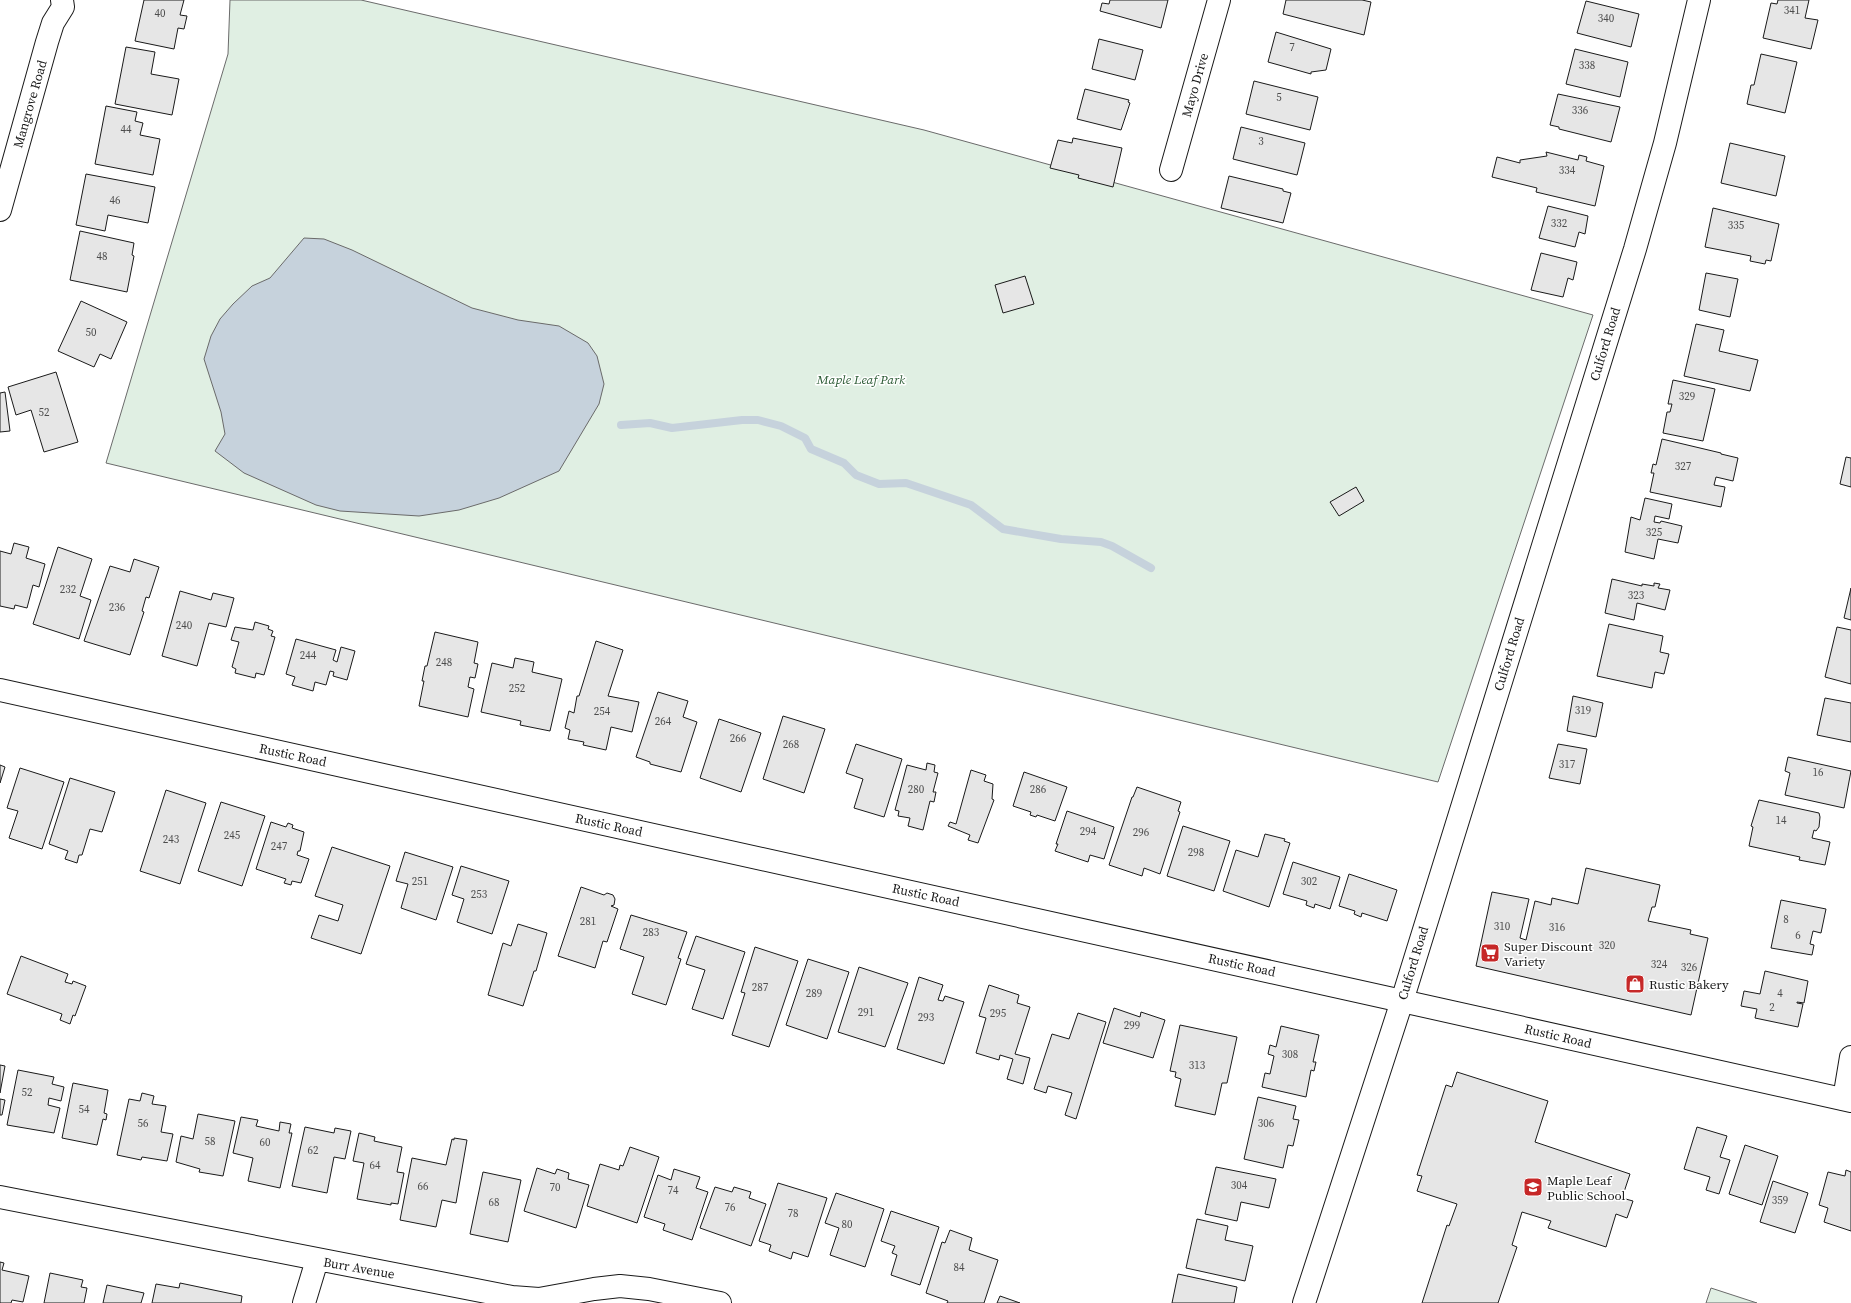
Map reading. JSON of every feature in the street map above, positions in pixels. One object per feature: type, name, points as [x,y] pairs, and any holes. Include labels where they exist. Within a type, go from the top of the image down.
[{"type":"street","name":"Mangrove Road","points":[[0,210],[47,42],[53,24],[63,7],[62,0]]},
{"type":"street","name":"Mayo Drive","points":[[1171,170],[1219,0]]},
{"type":"street","name":"Culford Road","points":[[1304,1303],[1402,1001],[1635,249],[1667,136],[1699,0]]},
{"type":"street","name":"Rustic Road","points":[[0,690],[1847,1100]]},
{"type":"street","points":[[1847,1100],[1851,1057]]},
{"type":"street","name":"Burr Avenue","points":[[0,1197],[512,1297],[539,1299],[620,1286],[649,1289],[720,1303]]},
{"type":"street","points":[[304,1303],[317,1260]]},
{"type":"green space","name":"Maple Leaf Park","points":[[230,0],[361,0],[924,130],[1593,315],[1438,782],[106,463],[228,54]]},
{"type":"green space","points":[[1711,1288],[1757,1303],[1706,1303]]},
{"type":"shaded area","points":[[304,238],[324,239],[352,250],[472,308],[518,320],[559,326],[588,343],[597,356],[604,384],[599,404],[559,471],[499,498],[459,510],[419,516],[340,511],[316,505],[244,473],[215,451],[225,434],[221,412],[204,359],[211,336],[220,319],[233,304],[252,286],[270,278]]},
{"type":"building","points":[[144,0],[184,0],[180,15],[187,16],[184,29],[178,28],[174,49],[135,41]]},
{"type":"building","points":[[1110,0],[1168,0],[1161,28],[1100,11],[1102,3],[1109,4]]},
{"type":"building","points":[[1286,0],[1362,0],[1371,2],[1364,35],[1283,14]]},
{"type":"building","points":[[1778,0],[1809,0],[1805,18],[1818,20],[1811,49],[1763,38],[1771,3],[1777,4]]},
{"type":"building","points":[[1586,1],[1639,14],[1631,47],[1577,33]]},
{"type":"building","points":[[1276,32],[1331,49],[1326,70],[1311,72],[1311,74],[1268,62]]},
{"type":"building","points":[[1099,39],[1143,50],[1135,80],[1092,69]]},
{"type":"building","points":[[126,47],[155,52],[151,74],[179,79],[172,115],[115,104]]},
{"type":"building","points":[[1575,49],[1628,62],[1620,97],[1566,84]]},
{"type":"building","points":[[1761,54],[1797,62],[1785,113],[1747,104],[1751,85],[1754,85]]},
{"type":"building","points":[[1254,81],[1318,97],[1310,130],[1246,114]]},
{"type":"building","points":[[1085,89],[1129,100],[1128,102],[1130,103],[1121,130],[1077,119]]},
{"type":"building","points":[[1558,94],[1620,107],[1611,142],[1559,129],[1559,127],[1550,125]]},
{"type":"building","points":[[106,106],[137,112],[135,121],[143,123],[140,135],[160,139],[153,175],[95,164]]},
{"type":"building","points":[[1241,127],[1305,143],[1297,175],[1233,159]]},
{"type":"building","points":[[1073,138],[1122,148],[1113,187],[1078,178],[1079,175],[1050,168],[1058,140],[1072,143]]},
{"type":"building","points":[[1730,143],[1785,156],[1776,196],[1721,183]]},
{"type":"building","points":[[1546,152],[1578,160],[1579,155],[1587,157],[1586,161],[1604,166],[1595,206],[1536,192],[1537,188],[1492,177],[1497,157],[1520,163],[1520,160],[1547,156]]},
{"type":"building","points":[[86,174],[155,187],[148,223],[108,215],[105,231],[76,225]]},
{"type":"building","points":[[1229,176],[1283,189],[1283,191],[1291,193],[1283,223],[1221,208]]},
{"type":"building","points":[[1548,206],[1588,216],[1585,234],[1579,232],[1575,247],[1539,238]]},
{"type":"building","points":[[1713,208],[1779,224],[1771,261],[1766,260],[1765,264],[1750,261],[1751,256],[1705,247]]},
{"type":"building","points":[[80,231],[134,243],[132,255],[134,256],[127,292],[70,280]]},
{"type":"building","points":[[1541,253],[1577,262],[1573,280],[1568,278],[1563,297],[1531,290]]},
{"type":"building","points":[[1706,273],[1738,279],[1730,317],[1699,310]]},
{"type":"building","points":[[1025,276],[1034,304],[1003,313],[995,285]]},
{"type":"building","points":[[81,301],[127,322],[111,359],[100,354],[94,367],[58,351]]},
{"type":"building","points":[[1696,324],[1724,330],[1719,351],[1758,360],[1750,391],[1684,376]]},
{"type":"building","points":[[56,372],[78,442],[44,452],[31,410],[16,415],[8,387]]},
{"type":"building","points":[[1673,380],[1715,389],[1703,441],[1663,433],[1667,412],[1670,412],[1672,404],[1668,404]]},
{"type":"building","points":[[5,392],[10,431],[0,432],[0,393]]},
{"type":"building","points":[[1662,439],[1738,458],[1733,481],[1716,477],[1714,485],[1725,487],[1721,507],[1650,492],[1654,473],[1651,473],[1653,464],[1656,465]]},
{"type":"building","points":[[1846,457],[1851,458],[1851,487],[1840,484]]},
{"type":"building","points":[[1356,487],[1364,501],[1339,516],[1330,502]]},
{"type":"building","points":[[1645,498],[1672,504],[1669,519],[1655,516],[1654,522],[1660,523],[1661,521],[1682,526],[1678,543],[1658,539],[1654,559],[1625,552],[1631,517],[1640,520]]},
{"type":"building","points":[[14,543],[29,547],[26,558],[45,564],[39,587],[33,585],[27,608],[15,605],[14,609],[0,606],[0,551],[11,554]]},
{"type":"building","points":[[58,547],[92,559],[80,596],[91,600],[79,639],[33,624]]},
{"type":"building","points":[[134,559],[159,567],[149,598],[146,597],[142,611],[144,612],[130,655],[84,641],[110,566],[130,572]]},
{"type":"building","points":[[1612,579],[1642,586],[1642,584],[1654,586],[1654,583],[1660,584],[1658,588],[1670,590],[1665,610],[1637,603],[1634,620],[1605,613]]},
{"type":"building","points":[[1851,588],[1851,620],[1844,618]]},
{"type":"building","points":[[180,591],[211,600],[213,593],[234,598],[226,627],[209,623],[197,666],[162,656]]},
{"type":"building","points":[[255,622],[269,626],[268,629],[273,631],[271,636],[275,637],[264,675],[256,673],[255,678],[235,673],[236,669],[232,667],[239,642],[231,640],[235,627],[253,630]]},
{"type":"building","points":[[1609,624],[1663,636],[1660,652],[1669,654],[1664,674],[1655,672],[1652,688],[1597,676]]},
{"type":"building","points":[[1837,627],[1851,630],[1851,684],[1825,677]]},
{"type":"building","points":[[435,632],[478,642],[474,663],[478,664],[475,678],[470,677],[468,687],[474,689],[468,717],[419,706],[424,681],[422,681],[425,666],[427,666]]},
{"type":"building","points":[[296,639],[336,650],[333,660],[337,662],[341,647],[355,651],[347,680],[333,676],[334,672],[330,671],[326,685],[315,682],[313,691],[292,685],[295,677],[286,674]]},
{"type":"building","points":[[596,641],[623,650],[608,696],[639,702],[632,732],[611,727],[606,750],[583,745],[584,742],[568,739],[570,730],[565,728],[569,711],[574,713],[577,696],[579,696]]},
{"type":"building","points":[[515,658],[534,662],[532,672],[562,679],[550,731],[520,725],[521,721],[481,712],[492,663],[513,668]]},
{"type":"building","points":[[658,692],[688,701],[683,717],[697,722],[681,772],[650,764],[650,762],[636,757]]},
{"type":"building","points":[[1573,696],[1603,703],[1596,737],[1567,731]]},
{"type":"building","points":[[1825,698],[1851,703],[1851,742],[1817,735]]},
{"type":"building","points":[[783,716],[825,729],[804,793],[763,779]]},
{"type":"building","points":[[719,719],[761,733],[741,792],[700,778]]},
{"type":"building","points":[[856,744],[902,759],[884,817],[854,808],[863,779],[846,773]]},
{"type":"building","points":[[1558,744],[1587,749],[1580,784],[1549,778]]},
{"type":"building","points":[[1788,757],[1851,771],[1844,808],[1785,795],[1790,773],[1785,771]]},
{"type":"building","points":[[927,763],[935,765],[934,772],[938,773],[933,792],[936,792],[934,802],[930,801],[923,830],[908,826],[910,818],[898,816],[899,811],[895,810],[907,765],[926,770]]},
{"type":"building","points":[[0,765],[5,767],[0,783]]},
{"type":"building","points":[[20,768],[64,782],[42,849],[9,838],[18,811],[7,808]]},
{"type":"building","points":[[971,770],[986,775],[984,781],[993,784],[992,799],[994,800],[978,843],[968,840],[970,835],[948,826],[950,822],[956,824]]},
{"type":"building","points":[[1024,772],[1067,787],[1055,821],[1037,815],[1036,817],[1030,815],[1031,812],[1013,806]]},
{"type":"building","points":[[70,778],[115,792],[102,832],[90,829],[82,855],[79,855],[77,863],[65,859],[68,851],[49,844]]},
{"type":"building","points":[[1137,787],[1181,802],[1178,811],[1180,812],[1160,874],[1144,868],[1142,876],[1109,865],[1132,797]]},
{"type":"building","points":[[166,790],[206,803],[180,884],[140,871]]},
{"type":"building","points":[[1759,800],[1819,813],[1819,827],[1816,831],[1814,830],[1812,838],[1830,842],[1825,865],[1799,860],[1800,857],[1749,846],[1753,827],[1751,826]]},
{"type":"building","points":[[221,802],[265,816],[242,886],[198,871]]},
{"type":"building","points":[[1067,811],[1114,827],[1104,859],[1090,855],[1088,862],[1055,851]]},
{"type":"building","points":[[271,822],[286,827],[288,823],[293,825],[292,828],[304,832],[300,851],[298,851],[297,855],[309,859],[301,883],[292,881],[291,885],[284,883],[286,879],[256,869]]},
{"type":"building","points":[[1183,826],[1230,841],[1214,891],[1167,876]]},
{"type":"building","points":[[1265,834],[1285,839],[1284,841],[1290,843],[1269,907],[1223,891],[1236,850],[1258,857]]},
{"type":"building","points":[[332,847],[390,866],[361,954],[311,938],[319,915],[338,921],[343,905],[315,896]]},
{"type":"building","points":[[405,852],[453,867],[436,920],[401,908],[408,884],[396,881]]},
{"type":"building","points":[[1293,862],[1340,877],[1330,909],[1315,904],[1314,908],[1306,905],[1307,901],[1283,894]]},
{"type":"building","points":[[461,866],[509,881],[492,934],[457,922],[464,899],[452,895]]},
{"type":"building","points":[[1586,868],[1660,885],[1655,907],[1652,907],[1648,921],[1691,930],[1690,934],[1708,938],[1691,1015],[1476,966],[1492,892],[1529,899],[1520,938],[1526,940],[1535,901],[1551,905],[1552,898],[1578,904]]},
{"type":"building","points":[[1349,874],[1397,890],[1387,921],[1362,913],[1361,917],[1354,914],[1355,911],[1339,906]]},
{"type":"building","points":[[581,887],[604,895],[607,893],[613,895],[615,899],[614,905],[611,906],[618,909],[607,942],[603,941],[595,968],[558,956]]},
{"type":"building","points":[[1781,900],[1826,909],[1821,933],[1813,931],[1810,944],[1814,945],[1812,955],[1771,948]]},
{"type":"building","points":[[631,915],[687,932],[678,958],[681,959],[666,1005],[632,994],[644,957],[620,949]]},
{"type":"building","points":[[518,924],[547,933],[536,971],[534,971],[523,1006],[488,995],[503,943],[511,946]]},
{"type":"building","points":[[696,936],[745,952],[723,1019],[692,1009],[705,970],[686,964]]},
{"type":"building","points":[[755,947],[798,961],[769,1047],[732,1035],[745,993],[741,992]]},
{"type":"building","points":[[21,956],[68,974],[65,982],[72,984],[73,981],[86,986],[75,1016],[73,1015],[70,1024],[60,1020],[62,1014],[7,994]]},
{"type":"building","points":[[808,959],[849,972],[827,1039],[786,1025]]},
{"type":"building","points":[[859,967],[908,983],[885,1047],[838,1032]]},
{"type":"building","points":[[1765,971],[1808,981],[1804,1003],[1797,1002],[1803,1004],[1798,1027],[1755,1018],[1757,1009],[1741,1006],[1744,991],[1760,994]]},
{"type":"building","points":[[919,977],[943,985],[938,1000],[943,1001],[945,996],[964,1002],[944,1064],[897,1049]]},
{"type":"building","points":[[989,985],[1019,995],[1017,1003],[1030,1007],[1015,1054],[1030,1058],[1023,1084],[1007,1079],[1013,1059],[1000,1055],[999,1060],[976,1053],[986,1018],[979,1016]]},
{"type":"building","points":[[1114,1008],[1140,1017],[1141,1012],[1165,1020],[1153,1058],[1103,1043]]},
{"type":"building","points":[[1078,1013],[1106,1022],[1076,1119],[1065,1115],[1072,1093],[1048,1086],[1046,1093],[1034,1089],[1052,1034],[1069,1039]]},
{"type":"building","points":[[1180,1025],[1237,1037],[1227,1083],[1222,1083],[1215,1115],[1175,1106],[1181,1079],[1175,1077],[1176,1072],[1170,1071]]},
{"type":"building","points":[[1281,1026],[1319,1035],[1313,1062],[1316,1062],[1314,1071],[1311,1070],[1306,1097],[1262,1087],[1265,1073],[1270,1074],[1274,1056],[1268,1054],[1270,1045],[1276,1047]]},
{"type":"building","points":[[0,1065],[5,1066],[0,1093]]},
{"type":"building","points":[[18,1070],[54,1077],[52,1084],[64,1087],[61,1101],[49,1098],[48,1105],[60,1108],[54,1133],[7,1125]]},
{"type":"building","points":[[1457,1072],[1548,1101],[1535,1142],[1630,1174],[1622,1198],[1633,1201],[1627,1218],[1616,1214],[1606,1247],[1548,1228],[1551,1221],[1522,1212],[1512,1245],[1517,1247],[1498,1303],[1422,1303],[1447,1225],[1449,1226],[1457,1204],[1417,1191],[1422,1176],[1417,1175],[1446,1085],[1452,1087]]},
{"type":"building","points":[[73,1083],[108,1090],[104,1113],[107,1114],[106,1120],[103,1119],[97,1145],[62,1138]]},
{"type":"building","points":[[142,1093],[154,1096],[152,1104],[166,1106],[161,1132],[173,1134],[167,1161],[142,1157],[141,1160],[117,1155],[129,1099],[140,1101]]},
{"type":"building","points":[[1258,1097],[1296,1106],[1293,1119],[1299,1120],[1293,1146],[1288,1145],[1283,1168],[1244,1159]]},
{"type":"building","points":[[0,1099],[5,1100],[2,1115],[0,1115]]},
{"type":"building","points":[[198,1114],[235,1121],[223,1176],[199,1172],[200,1169],[176,1162],[181,1136],[193,1139]]},
{"type":"building","points":[[241,1117],[258,1120],[256,1126],[279,1131],[280,1122],[291,1124],[289,1133],[292,1133],[280,1188],[248,1181],[253,1158],[233,1153]]},
{"type":"building","points":[[305,1127],[334,1133],[335,1128],[351,1131],[345,1159],[334,1157],[327,1193],[292,1186]]},
{"type":"building","points":[[1697,1127],[1727,1136],[1720,1157],[1730,1160],[1719,1194],[1706,1190],[1710,1177],[1684,1169]]},
{"type":"building","points":[[359,1133],[375,1137],[374,1141],[402,1147],[397,1172],[404,1173],[398,1204],[391,1203],[391,1205],[357,1199],[364,1163],[353,1161]]},
{"type":"building","points":[[454,1138],[467,1140],[456,1203],[442,1200],[436,1227],[400,1220],[412,1158],[446,1165],[452,1139],[454,1140]]},
{"type":"building","points":[[1745,1145],[1778,1156],[1762,1205],[1729,1194]]},
{"type":"building","points":[[630,1147],[659,1157],[637,1223],[587,1206],[600,1164],[619,1170],[620,1165],[623,1166]]},
{"type":"building","points":[[1216,1167],[1276,1179],[1269,1208],[1241,1202],[1237,1221],[1205,1214]]},
{"type":"building","points":[[537,1168],[555,1174],[557,1169],[569,1173],[568,1179],[589,1185],[576,1228],[524,1211]]},
{"type":"building","points":[[674,1169],[700,1177],[696,1188],[708,1192],[692,1240],[663,1230],[665,1224],[644,1217],[658,1175],[671,1180]]},
{"type":"building","points":[[1846,1170],[1851,1172],[1851,1231],[1824,1222],[1828,1208],[1819,1205],[1828,1172],[1845,1176]]},
{"type":"building","points":[[483,1172],[521,1180],[508,1242],[470,1234]]},
{"type":"building","points":[[1773,1181],[1808,1193],[1795,1233],[1760,1222]]},
{"type":"building","points":[[778,1183],[827,1198],[808,1257],[793,1252],[791,1259],[769,1251],[771,1245],[759,1241]]},
{"type":"building","points":[[715,1187],[732,1192],[734,1187],[751,1192],[749,1198],[766,1204],[751,1246],[700,1228]]},
{"type":"building","points":[[836,1193],[884,1209],[865,1267],[830,1255],[839,1228],[825,1223]]},
{"type":"building","points":[[891,1211],[939,1227],[920,1285],[891,1275],[897,1255],[892,1253],[895,1246],[881,1241]]},
{"type":"building","points":[[1197,1219],[1228,1226],[1225,1240],[1253,1246],[1245,1281],[1186,1268]]},
{"type":"building","points":[[950,1230],[972,1238],[969,1250],[998,1260],[984,1303],[947,1303],[948,1301],[926,1293],[942,1242],[945,1243]]},
{"type":"building","points":[[0,1262],[4,1263],[2,1270],[29,1276],[23,1302],[12,1300],[11,1303],[0,1303]]},
{"type":"building","points":[[50,1273],[83,1280],[81,1287],[87,1288],[84,1303],[44,1303]]},
{"type":"building","points":[[1178,1274],[1237,1287],[1234,1303],[1172,1303]]},
{"type":"building","points":[[180,1283],[242,1296],[241,1303],[152,1303],[156,1284],[179,1288]]},
{"type":"building","points":[[107,1285],[144,1293],[141,1303],[103,1303]]},
{"type":"building","points":[[1000,1296],[1020,1303],[997,1303]]},
{"type":"waterway","points":[[621,425],[650,423],[672,428],[742,420],[758,420],[781,426],[805,438],[811,449],[844,463],[856,475],[879,484],[906,483],[971,505],[1003,529],[1061,539],[1101,542],[1112,546],[1151,568]]},
{"type":"place","name":"Super Discount Variety","points":[[1490,953]]},
{"type":"place","name":"Rustic Bakery","points":[[1635,984]]},
{"type":"place","name":"Maple Leaf Public School","points":[[1533,1187]]}]
